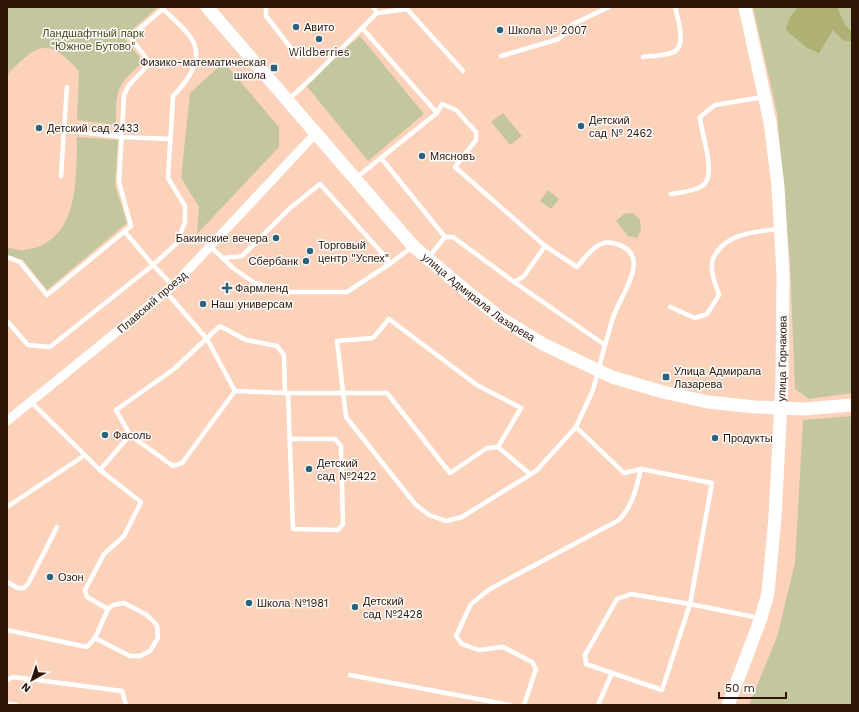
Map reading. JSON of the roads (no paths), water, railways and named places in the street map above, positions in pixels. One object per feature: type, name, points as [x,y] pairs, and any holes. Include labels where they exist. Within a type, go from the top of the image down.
[{"type":"street","name":"улица Адмирала Лазарева","points":[[207,7],[413,246],[464,290],[502,319],[543,344],[612,377],[708,402],[781,409],[804,409],[852,405]]},
{"type":"street","name":"улица Горчакова","points":[[728,705],[761,618],[771,574],[781,409],[784,283],[782,229],[770,122],[745,7]]},
{"type":"street","name":"Плавский проезд","points":[[7,421],[173,286],[316,134]]},
{"type":"lane","points":[[266,7],[266,16],[298,57]]},
{"type":"lane","points":[[373,7],[377,13]]},
{"type":"lane","points":[[501,56],[559,39],[573,24],[609,7]]},
{"type":"lane","points":[[643,57],[673,53],[680,46],[681,38],[675,7]]},
{"type":"lane","points":[[7,258],[20,262],[47,295],[131,226],[118,182],[124,95],[129,85],[150,63],[130,37],[164,8],[192,38],[196,50],[193,70],[183,86],[173,96],[168,178],[185,206],[185,222],[177,244],[154,265],[50,347],[28,345],[7,321]]},
{"type":"lane","points":[[288,100],[314,78],[377,13],[407,9],[463,71]]},
{"type":"lane","points":[[362,28],[437,113]]},
{"type":"lane","points":[[61,176],[67,87]]},
{"type":"lane","points":[[671,194],[694,190],[703,186],[708,178],[709,164],[700,117],[715,104],[764,97]]},
{"type":"lane","points":[[355,179],[437,113],[442,104],[456,110],[476,132],[476,140],[455,167],[545,246],[577,267],[590,251],[599,245],[610,242],[629,250],[635,260],[633,273],[615,312],[597,369],[593,390],[576,427],[536,471],[462,517],[446,521],[429,515],[415,504],[346,417],[337,342],[373,338],[389,319],[477,385],[521,408],[498,447]]},
{"type":"lane","points":[[64,130],[170,140]]},
{"type":"lane","points":[[381,158],[444,237]]},
{"type":"lane","points":[[223,258],[242,256],[289,210],[320,184],[391,263]]},
{"type":"lane","points":[[670,307],[695,318],[708,314],[719,295],[713,271],[713,259],[721,248],[730,240],[743,234],[782,229]]},
{"type":"lane","points":[[124,231],[173,286]]},
{"type":"lane","points":[[428,258],[444,237]]},
{"type":"lane","points":[[444,237],[453,237],[514,282],[605,345]]},
{"type":"lane","points":[[211,247],[233,268],[253,282],[284,292],[347,292],[391,263],[413,246]]},
{"type":"lane","points":[[514,282],[524,276],[545,246]]},
{"type":"lane","points":[[166,292],[206,339],[234,391]]},
{"type":"lane","points":[[234,391],[182,462],[173,466],[130,435],[116,410],[174,369],[220,326],[246,340],[277,346],[284,355],[293,529],[338,530],[343,524],[341,446],[336,439],[289,439]]},
{"type":"lane","points":[[234,391],[286,393],[387,393],[450,473],[487,448],[498,447],[530,474]]},
{"type":"lane","points":[[30,402],[100,470],[142,502],[124,536],[104,554],[85,590],[87,597],[108,609]]},
{"type":"lane","points":[[576,427],[624,473],[641,469],[712,483],[690,604],[662,690],[586,664],[585,655],[617,598],[631,594],[690,604],[761,618]]},
{"type":"lane","points":[[100,470],[130,435]]},
{"type":"lane","points":[[7,507],[85,455]]},
{"type":"lane","points":[[524,705],[536,669],[532,662],[503,647],[479,650],[462,644],[456,636],[471,604],[490,589],[619,520],[628,510],[633,499],[641,469]]},
{"type":"lane","points":[[7,582],[18,588],[24,588],[28,584],[58,527]]},
{"type":"lane","points":[[7,630],[87,646],[95,638],[108,609],[113,605],[124,603],[147,615],[157,625],[158,638],[150,651],[140,656],[130,656],[95,638]]},
{"type":"lane","points":[[598,705],[612,673]]},
{"type":"lane","points":[[350,675],[510,705]]},
{"type":"lane","points":[[7,680],[13,677],[122,691],[126,705]]},
{"type":"lane","points":[[7,704],[16,705]]},
{"type":"place","name":"Авито","points":[[296,27]]},
{"type":"place","name":"Школа № 2007","points":[[500,30]]},
{"type":"place","name":"Wildberries","points":[[319,39]]},
{"type":"place","name":"Физико-математическая школа","points":[[274,68]]},
{"type":"place","name":"Детский сад № 2462","points":[[581,126]]},
{"type":"place","name":"Детский сад 2433","points":[[39,128]]},
{"type":"place","name":"Мясновъ","points":[[422,156]]},
{"type":"place","name":"Бакинские вечера","points":[[276,238]]},
{"type":"place","name":"Торговый центр \"Успех\"","points":[[310,251]]},
{"type":"place","name":"Сбербанк","points":[[306,261]]},
{"type":"place","name":"Фармленд","points":[[227,288]]},
{"type":"place","name":"Наш универсам","points":[[203,304]]},
{"type":"place","name":"Улица Адмирала Лазарева","points":[[666,377]]},
{"type":"place","name":"Фасоль","points":[[105,435]]},
{"type":"place","name":"Продукты","points":[[715,438]]},
{"type":"place","name":"Детский сад №2422","points":[[309,469]]},
{"type":"place","name":"Озон","points":[[50,577]]},
{"type":"place","name":"Школа №1981","points":[[249,603]]},
{"type":"place","name":"Детский сад №2428","points":[[355,607]]},
{"type":"park label","name":"Ландшафтный парк \"Южное Бутово\"","points":[[93,39]]}]
